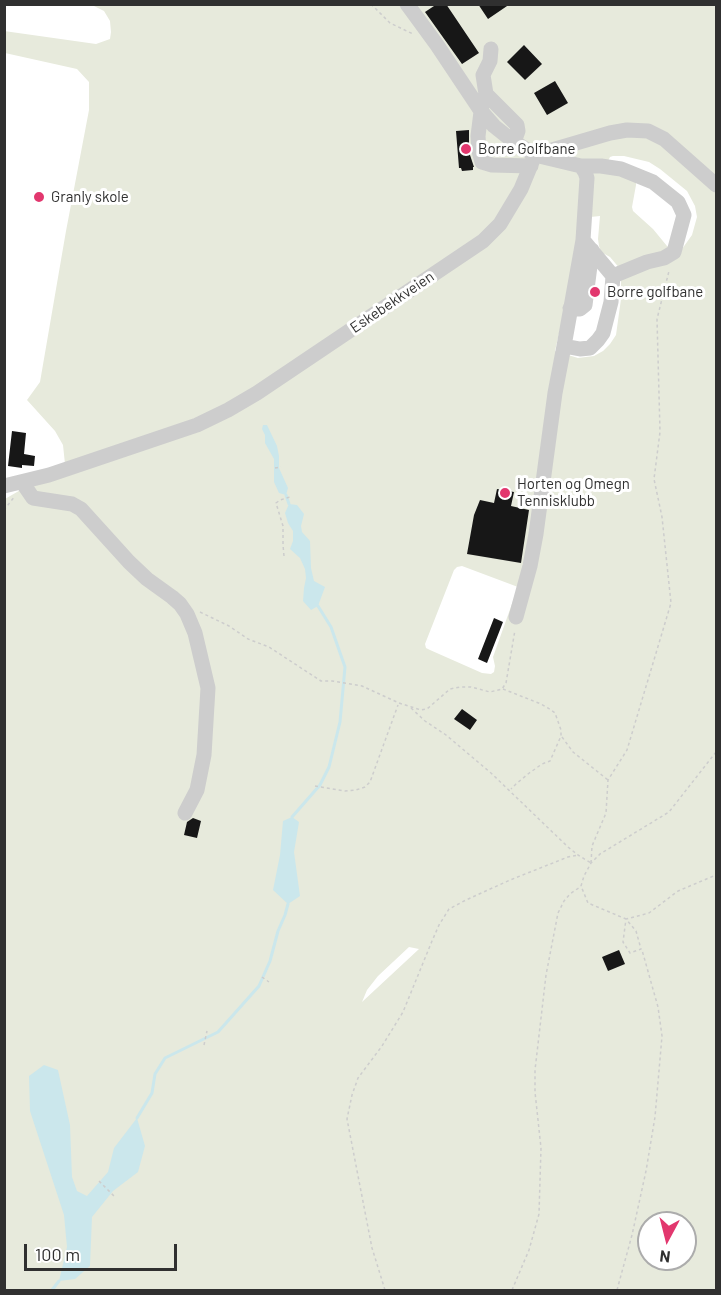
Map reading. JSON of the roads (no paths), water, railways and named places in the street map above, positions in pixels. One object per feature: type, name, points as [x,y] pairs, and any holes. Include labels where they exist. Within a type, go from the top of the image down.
[{"type":"street","points":[[407,5],[481,111],[494,126],[533,161]]},
{"type":"street","points":[[491,49],[490,61],[483,75],[486,94],[481,111],[478,151],[482,162],[492,165],[533,161],[601,166],[621,170],[653,183],[678,202],[684,215],[674,252],[664,258],[647,262],[614,276]]},
{"type":"street","points":[[486,94],[517,125],[518,132],[514,142]]},
{"type":"street","points":[[533,161],[610,133],[627,130],[648,131],[664,139],[717,185]]},
{"type":"street","name":"Eskebekkveien","points":[[4,486],[49,475],[196,424],[257,393],[483,241],[500,224],[521,189],[533,161]]},
{"type":"street","points":[[516,617],[536,534],[555,393],[570,308],[588,245],[587,178],[581,166]]},
{"type":"street","points":[[564,346],[590,348],[603,333],[611,302],[614,276],[588,245]]},
{"type":"street","points":[[22,482],[33,498],[72,504],[81,509],[135,568],[180,603],[187,614],[195,633],[208,688],[204,755],[197,790],[186,813]]},
{"type":"water","points":[[263,425],[267,425],[277,446],[279,468],[288,488],[286,495],[279,493],[274,482],[274,459],[265,443]]},
{"type":"water","points":[[289,504],[297,505],[304,514],[301,526],[302,532],[310,541],[314,581],[325,587],[318,606],[311,610],[303,601],[305,569],[300,558],[290,549],[293,531],[285,513]]},
{"type":"water","points":[[292,817],[299,822],[294,852],[300,896],[288,904],[273,890],[280,855],[283,821]]},
{"type":"water","points":[[44,1065],[58,1070],[70,1125],[72,1177],[77,1191],[87,1196],[108,1172],[114,1148],[137,1118],[145,1146],[138,1172],[113,1191],[92,1217],[90,1266],[75,1279],[59,1281],[67,1247],[64,1215],[30,1111],[29,1076]]},
{"type":"waterway","points":[[286,495],[289,504]]},
{"type":"waterway","points":[[292,817],[320,785],[329,767],[340,722],[345,667],[331,627],[318,606]]},
{"type":"waterway","points":[[137,1118],[152,1093],[155,1074],[165,1058],[218,1032],[259,986],[270,961],[288,904]]},
{"type":"waterway","points":[[52,1290],[59,1281]]},
{"type":"place","name":"Borre Golfbane","points":[[466,149]]},
{"type":"place","name":"Granly skole","points":[[39,197]]},
{"type":"place","name":"Borre golfbane","points":[[595,292]]},
{"type":"place","name":"Horten og Omegn Tennisklubb","points":[[505,493]]}]
